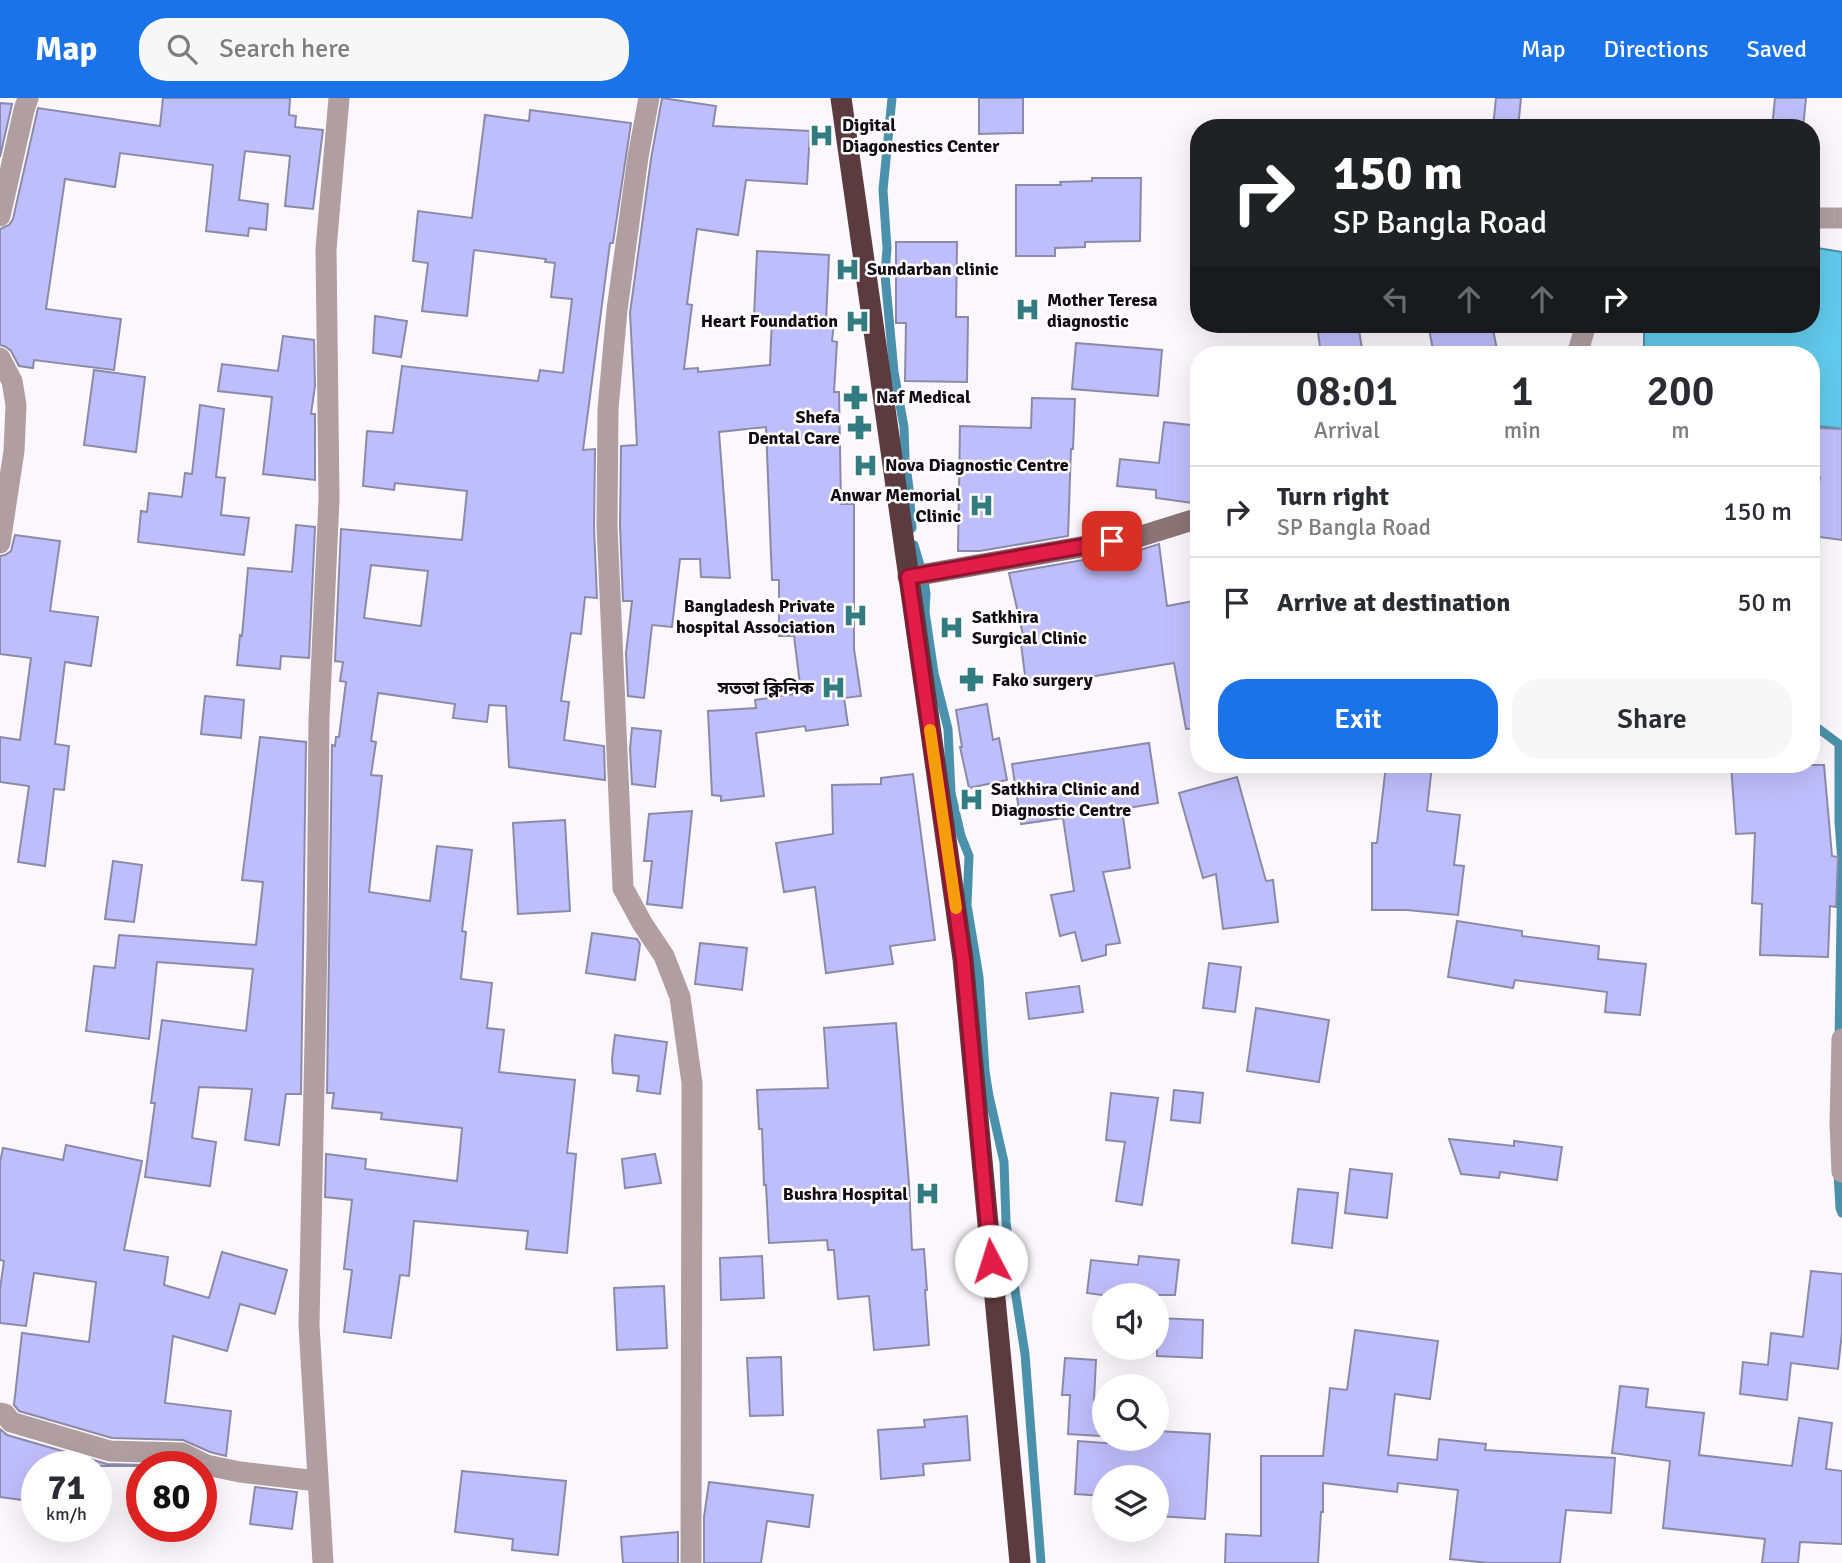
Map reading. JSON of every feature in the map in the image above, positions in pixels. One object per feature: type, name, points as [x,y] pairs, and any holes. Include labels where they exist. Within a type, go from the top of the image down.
[{"type":"highway","points":[[841,98],[963,959],[1020,1563]]},
{"type":"main road","points":[[908,577],[1138,537],[1190,522]]},
{"type":"street","points":[[0,216],[28,98]]},
{"type":"street","points":[[323,1563],[309,1325],[319,719],[329,499],[326,249],[339,98]]},
{"type":"street","points":[[649,98],[617,310],[608,409],[607,526],[623,888],[664,956],[680,997],[692,1083],[691,1563]]},
{"type":"street","points":[[1820,218],[1842,218]]},
{"type":"street","points":[[0,358],[12,381],[16,405],[14,451],[0,543]]},
{"type":"street","points":[[1842,1039],[1842,1172]]},
{"type":"street","points":[[0,1413],[5,1414],[11,1422],[110,1451],[183,1453],[206,1465],[317,1481]]},
{"type":"water","points":[[1820,248],[1842,252],[1842,429],[1820,426],[1820,346],[1644,346],[1644,333],[1820,333]]},
{"type":"building","points":[[163,98],[290,98],[289,115],[296,116],[295,127],[323,130],[313,209],[285,206],[290,156],[245,151],[239,200],[268,204],[266,230],[249,228],[248,236],[206,231],[213,165],[120,153],[115,187],[65,179],[46,309],[121,319],[114,370],[34,360],[33,368],[19,366],[11,351],[0,345],[0,229],[9,225],[13,219],[38,108],[160,126]]},
{"type":"building","points":[[662,98],[716,106],[713,126],[810,131],[807,184],[746,180],[738,235],[697,229],[687,304],[692,305],[684,369],[698,368],[698,372],[770,365],[772,318],[754,317],[757,251],[829,255],[826,322],[834,322],[832,341],[837,342],[834,392],[839,392],[841,504],[854,504],[854,649],[861,696],[844,698],[848,725],[806,731],[805,726],[756,733],[764,796],[721,801],[721,796],[712,795],[708,711],[756,708],[755,700],[801,693],[794,636],[779,636],[779,580],[772,580],[766,427],[719,432],[730,578],[701,577],[700,559],[680,559],[672,627],[652,625],[644,698],[628,696],[626,653],[632,601],[623,601],[621,446],[637,445],[630,313]]},
{"type":"building","points":[[979,98],[1023,98],[1023,133],[979,134]]},
{"type":"building","points":[[1496,98],[1521,98],[1519,119],[1494,119]]},
{"type":"building","points":[[1775,98],[1806,98],[1804,119],[1773,119]]},
{"type":"building","points":[[0,103],[12,104],[0,157]]},
{"type":"building","points":[[530,110],[631,123],[613,243],[610,243],[583,450],[595,449],[597,598],[585,597],[581,634],[571,633],[561,701],[569,702],[564,740],[604,746],[605,780],[509,767],[506,706],[489,705],[487,722],[453,718],[455,704],[378,693],[371,741],[376,742],[371,775],[382,776],[369,892],[430,901],[437,846],[472,850],[462,931],[466,932],[461,979],[492,983],[487,1028],[504,1030],[499,1072],[575,1080],[567,1153],[576,1154],[567,1253],[526,1249],[528,1231],[414,1221],[409,1276],[400,1275],[391,1338],[344,1332],[352,1270],[344,1269],[352,1200],[325,1197],[326,1154],[366,1159],[365,1169],[457,1181],[462,1128],[381,1119],[382,1113],[332,1108],[334,1093],[327,1093],[332,745],[335,746],[336,737],[339,737],[346,682],[340,681],[343,662],[335,661],[341,529],[462,540],[467,491],[395,483],[394,490],[363,486],[367,431],[393,433],[402,366],[538,381],[540,370],[563,373],[572,299],[551,297],[555,263],[545,262],[546,259],[474,250],[467,316],[422,311],[428,263],[413,261],[418,211],[472,218],[485,115],[529,121]],"holes":[[[371,565],[428,571],[421,626],[364,618]]]},
{"type":"building","points":[[1092,178],[1141,178],[1140,241],[1085,242],[1085,247],[1055,248],[1055,256],[1016,256],[1016,185],[1061,185],[1060,182],[1092,181]]},
{"type":"building","points":[[896,242],[957,242],[956,317],[968,317],[967,382],[905,381],[906,323],[896,323]]},
{"type":"building","points":[[375,316],[407,321],[401,357],[373,353]]},
{"type":"building","points":[[1318,333],[1359,333],[1362,346],[1320,346]]},
{"type":"building","points":[[1430,333],[1494,333],[1496,346],[1432,346]]},
{"type":"building","points":[[283,336],[314,340],[315,386],[311,414],[315,414],[315,480],[263,474],[272,397],[218,391],[222,364],[278,371]]},
{"type":"building","points":[[1076,343],[1162,350],[1158,396],[1072,389]]},
{"type":"building","points":[[94,370],[145,377],[136,452],[84,445]]},
{"type":"building","points":[[1032,398],[1075,399],[1068,536],[980,551],[958,551],[960,426],[1031,428]]},
{"type":"building","points":[[200,405],[224,409],[216,477],[225,478],[221,515],[249,518],[244,555],[138,542],[141,511],[147,512],[149,493],[182,497],[185,473],[192,474]]},
{"type":"building","points":[[1164,422],[1190,425],[1190,503],[1156,498],[1156,490],[1117,486],[1120,459],[1159,463]]},
{"type":"building","points":[[1820,428],[1842,429],[1842,540],[1820,537]]},
{"type":"building","points":[[296,525],[315,527],[309,658],[281,656],[280,669],[237,665],[248,568],[292,572]]},
{"type":"building","points":[[15,535],[60,541],[50,611],[98,617],[91,666],[65,662],[55,744],[69,746],[64,790],[54,789],[45,866],[18,862],[29,786],[0,782],[0,737],[20,740],[31,658],[0,654],[0,556],[11,551]]},
{"type":"building","points":[[1159,544],[1167,606],[1190,602],[1190,729],[1186,729],[1174,663],[1065,681],[1065,677],[1026,683],[1020,636],[1023,635],[1009,573],[1140,550]]},
{"type":"building","points":[[205,696],[244,700],[241,738],[201,734]]},
{"type":"building","points":[[987,704],[993,740],[999,738],[1007,780],[969,788],[960,747],[956,710]]},
{"type":"building","points":[[632,728],[661,731],[655,787],[632,784]]},
{"type":"building","points":[[260,737],[306,742],[301,1094],[286,1094],[279,1145],[245,1140],[252,1089],[199,1087],[192,1138],[216,1142],[210,1186],[145,1177],[162,1020],[246,1031],[253,969],[157,962],[149,1039],[86,1031],[94,966],[115,968],[119,935],[256,945],[263,882],[242,880]]},
{"type":"building","points":[[1149,743],[1158,803],[1122,809],[1130,868],[1103,872],[1120,943],[1106,945],[1106,955],[1082,961],[1075,932],[1060,936],[1051,895],[1074,891],[1063,818],[1021,824],[1012,764]]},
{"type":"building","points":[[1820,765],[1824,765],[1832,856],[1838,857],[1836,907],[1830,906],[1828,957],[1760,955],[1762,904],[1752,903],[1755,833],[1736,834],[1732,773],[1820,773]]},
{"type":"building","points":[[1385,773],[1431,773],[1427,811],[1460,815],[1454,865],[1464,866],[1458,915],[1372,910],[1372,843],[1377,843]]},
{"type":"building","points":[[913,774],[935,940],[890,946],[893,964],[826,973],[815,887],[784,892],[776,843],[833,834],[832,785],[881,784],[881,778]]},
{"type":"building","points":[[1237,777],[1266,881],[1273,880],[1278,922],[1223,929],[1216,874],[1203,878],[1179,793]]},
{"type":"building","points":[[692,811],[682,908],[647,904],[652,861],[644,861],[649,814]]},
{"type":"building","points":[[565,820],[570,911],[518,914],[513,823]]},
{"type":"building","points":[[113,861],[142,865],[134,922],[105,919]]},
{"type":"building","points":[[1457,921],[1522,931],[1522,936],[1599,946],[1598,959],[1646,964],[1640,1015],[1605,1012],[1607,992],[1515,980],[1513,988],[1448,977]]},
{"type":"building","points":[[592,933],[637,939],[640,944],[635,980],[586,973]]},
{"type":"building","points":[[700,943],[747,948],[742,990],[695,984]]},
{"type":"building","points":[[1209,963],[1241,967],[1235,1012],[1203,1008]]},
{"type":"building","points":[[1079,986],[1083,1012],[1029,1019],[1026,993]]},
{"type":"building","points":[[1256,1008],[1329,1020],[1319,1082],[1247,1071]]},
{"type":"building","points":[[896,1023],[912,1250],[924,1249],[929,1345],[874,1350],[869,1296],[838,1299],[834,1250],[828,1250],[827,1240],[769,1243],[757,1090],[828,1088],[824,1028]]},
{"type":"building","points":[[615,1035],[667,1042],[660,1094],[637,1091],[639,1076],[613,1073]]},
{"type":"building","points":[[1174,1090],[1203,1093],[1200,1123],[1171,1120]]},
{"type":"building","points":[[1111,1093],[1158,1098],[1142,1205],[1116,1201],[1125,1142],[1106,1140]]},
{"type":"building","points":[[1449,1139],[1514,1146],[1514,1141],[1562,1147],[1557,1180],[1500,1172],[1499,1178],[1461,1174]]},
{"type":"building","points":[[66,1145],[142,1161],[124,1250],[168,1257],[164,1285],[209,1298],[222,1252],[287,1270],[275,1314],[240,1304],[227,1351],[173,1336],[165,1403],[231,1411],[226,1456],[183,1440],[112,1438],[19,1411],[14,1405],[22,1333],[89,1342],[96,1282],[34,1273],[26,1326],[0,1323],[0,1289],[4,1261],[0,1260],[0,1162],[3,1148],[63,1160]]},
{"type":"building","points":[[655,1154],[661,1183],[625,1188],[622,1159]]},
{"type":"building","points":[[1350,1169],[1392,1174],[1387,1218],[1345,1213]]},
{"type":"building","points":[[1298,1189],[1338,1193],[1332,1248],[1292,1243]]},
{"type":"building","points":[[762,1256],[764,1298],[721,1300],[720,1258]]},
{"type":"building","points":[[1139,1256],[1179,1260],[1175,1295],[1169,1295],[1169,1283],[1092,1283],[1092,1294],[1087,1293],[1091,1260],[1138,1265]]},
{"type":"building","points":[[1811,1271],[1842,1274],[1842,1332],[1838,1369],[1791,1363],[1787,1400],[1740,1394],[1743,1362],[1768,1365],[1771,1333],[1803,1337]]},
{"type":"building","points":[[664,1286],[667,1348],[617,1350],[614,1288]]},
{"type":"building","points":[[1169,1319],[1203,1320],[1202,1358],[1169,1357]]},
{"type":"building","points":[[1355,1330],[1438,1341],[1430,1399],[1395,1394],[1388,1455],[1437,1460],[1439,1439],[1486,1444],[1485,1450],[1615,1458],[1611,1513],[1566,1510],[1560,1563],[1489,1563],[1450,1559],[1458,1490],[1398,1483],[1397,1492],[1323,1483],[1318,1563],[1225,1563],[1226,1534],[1261,1536],[1261,1456],[1323,1456],[1330,1388],[1347,1390]]},
{"type":"building","points":[[781,1357],[783,1415],[750,1416],[747,1358]]},
{"type":"building","points":[[1065,1358],[1096,1360],[1095,1374],[1092,1374],[1092,1436],[1068,1434],[1070,1395],[1062,1395]]},
{"type":"building","points":[[1620,1386],[1648,1389],[1646,1407],[1704,1413],[1699,1455],[1792,1466],[1799,1418],[1832,1423],[1826,1469],[1842,1471],[1842,1544],[1800,1542],[1798,1563],[1762,1563],[1765,1539],[1663,1528],[1670,1461],[1612,1453]]},
{"type":"building","points":[[967,1416],[970,1460],[923,1464],[924,1475],[881,1479],[878,1430],[925,1427],[924,1420]]},
{"type":"building","points":[[0,1429],[7,1435],[62,1451],[21,1451],[21,1500],[0,1497]]},
{"type":"building","points":[[1169,1432],[1210,1434],[1205,1519],[1169,1517],[1169,1465],[1092,1465],[1092,1495],[1075,1494],[1078,1441],[1092,1442],[1092,1451],[1169,1451]]},
{"type":"building","points":[[462,1471],[566,1481],[558,1555],[512,1550],[513,1539],[455,1532]]},
{"type":"building","points":[[709,1482],[813,1495],[809,1527],[767,1521],[761,1563],[704,1563],[704,1517]]},
{"type":"building","points":[[255,1487],[297,1492],[292,1529],[250,1524]]},
{"type":"building","points":[[678,1532],[678,1563],[623,1563],[621,1537]]},
{"type":"waterway","points":[[892,98],[883,190],[887,248],[885,275],[894,372],[904,427],[912,528]]},
{"type":"waterway","points":[[914,545],[924,579],[925,612],[934,673],[948,729],[951,793],[961,836],[969,856],[967,905],[979,977],[985,1071],[1004,1162],[1006,1222],[1025,1354],[1041,1563]]},
{"type":"waterway","points":[[1820,730],[1839,744],[1842,862],[1839,1040]]},
{"type":"waterway","points":[[1838,1173],[1842,1213]]},
{"type":"slow traffic","points":[[930,730],[956,908]]},
{"type":"place","name":"Digital Diagonestics Center","points":[[822,135]]},
{"type":"place","name":"Sundarban clinic","points":[[847,269]]},
{"type":"place","name":"Mother Teresa diagnostic","points":[[1027,310]]},
{"type":"place","name":"Heart Foundation","points":[[858,321]]},
{"type":"place","name":"Naf Medical","points":[[856,397]]},
{"type":"place","name":"Shefa Dental Care","points":[[860,427]]},
{"type":"place","name":"Nova Diagnostic Centre","points":[[865,465]]},
{"type":"place","name":"Anwar Memorial Clinic","points":[[981,505]]},
{"type":"place","name":"Bangladesh Private hospital Association","points":[[855,616]]},
{"type":"place","name":"Satkhira Surgical Clinic","points":[[952,627]]},
{"type":"place","name":"Fako surgery","points":[[972,680]]},
{"type":"place","name":"সততা ক্লিনিক","points":[[834,688]]},
{"type":"place","name":"Satkhira Clinic and Diagnostic Centre","points":[[971,799]]},
{"type":"place","name":"Bushra Hospital","points":[[928,1194]]},
{"type":"route","points":[[991,1261],[963,959],[908,577],[1112,541]]}]
